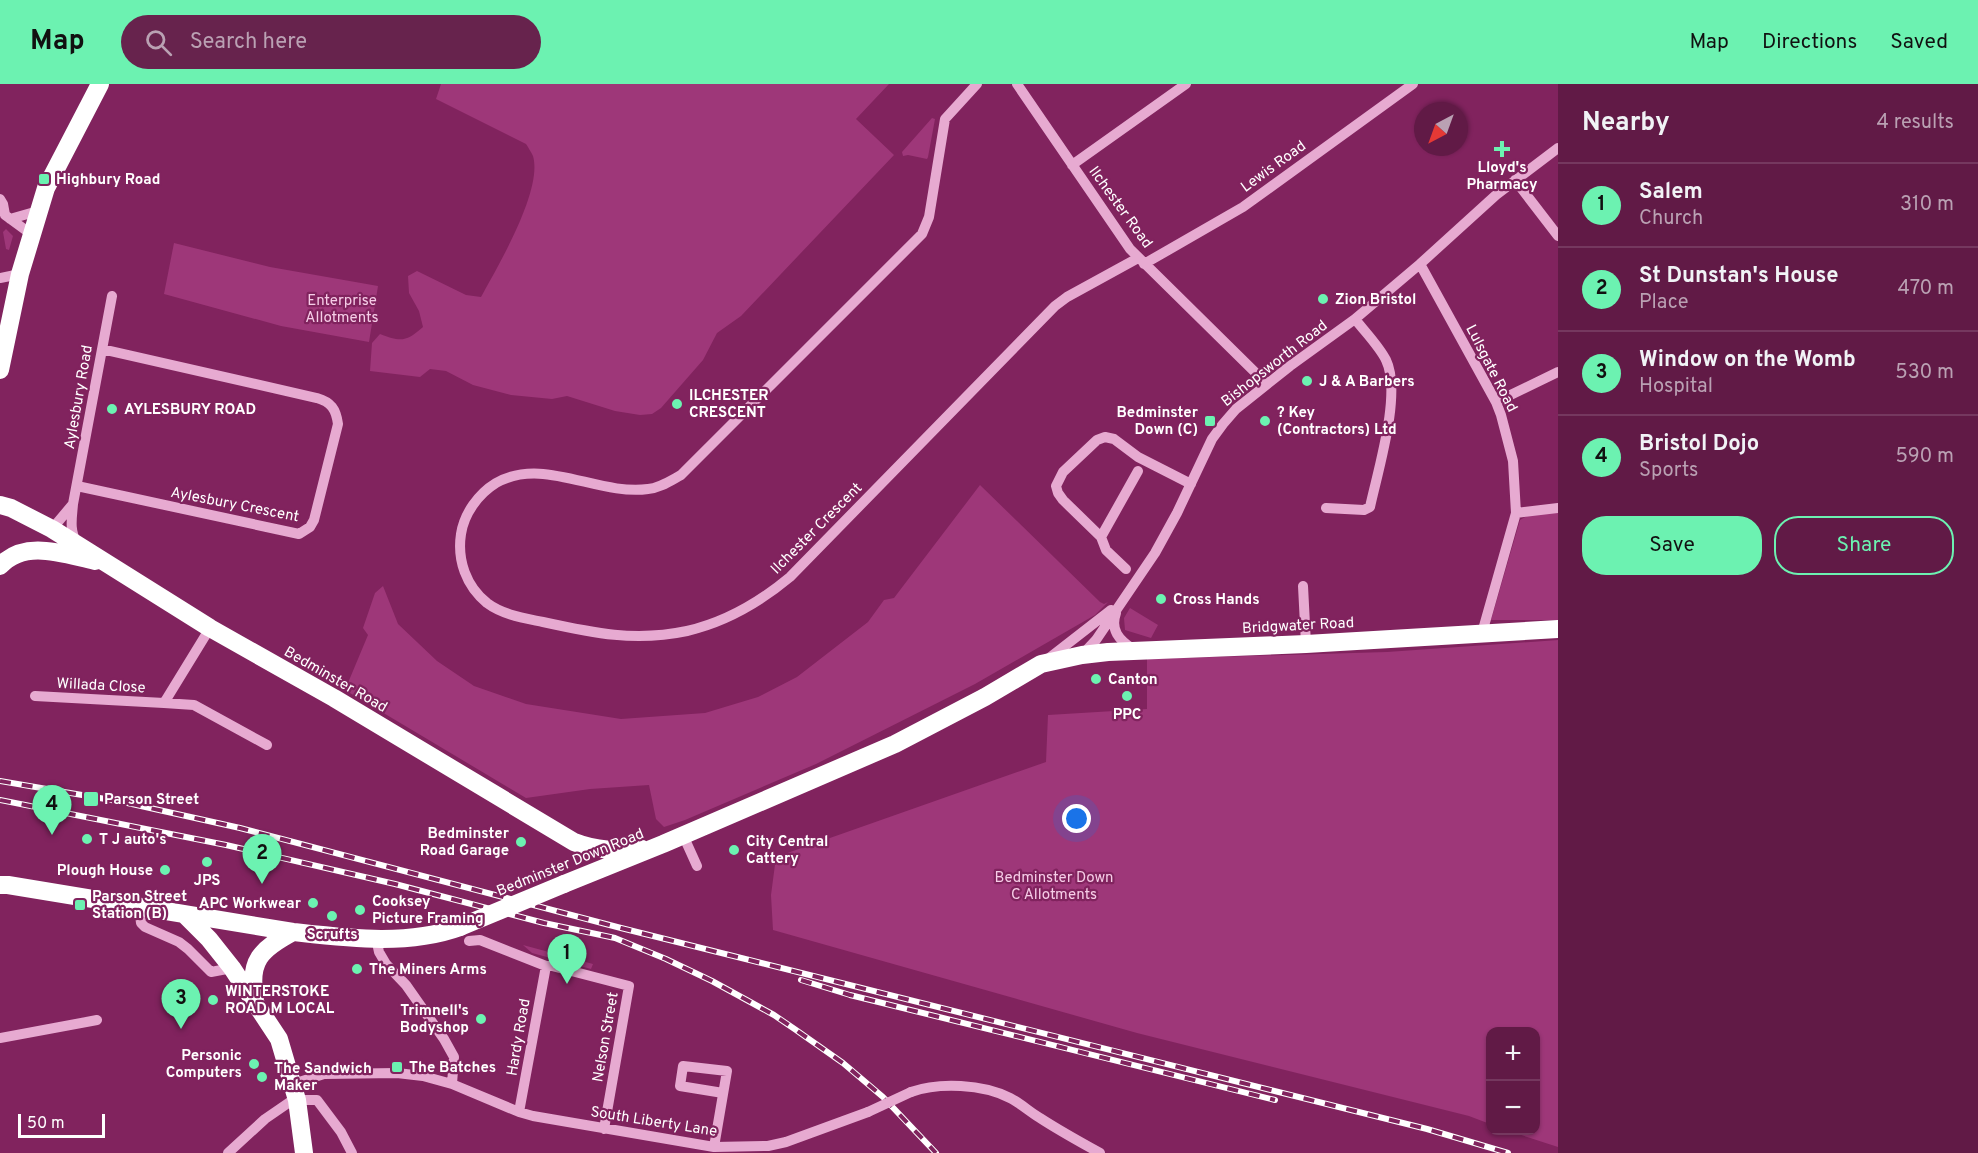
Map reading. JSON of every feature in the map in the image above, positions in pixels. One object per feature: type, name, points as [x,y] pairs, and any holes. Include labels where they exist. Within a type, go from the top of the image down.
[{"type":"highway","points":[[0,370],[20,274],[38,211],[46,188],[99,84]]},
{"type":"highway","name":"Bedminster Road","points":[[0,505],[52,529],[210,628],[334,698],[574,842],[594,849],[606,850],[663,844]]},
{"type":"highway","points":[[31,550],[52,529]]},
{"type":"highway","points":[[0,566],[12,556],[31,550],[42,550],[108,564]]},
{"type":"highway","name":"Bridgwater Road","points":[[1041,664],[1083,655],[1134,651],[1306,644],[1558,629]]},
{"type":"highway","name":"Bedminster Down Road","points":[[3,883],[186,916],[292,932],[376,938],[422,937],[442,933],[465,934],[564,884],[895,744],[985,697],[1041,664]]},
{"type":"highway","points":[[564,884],[579,873],[584,865],[585,856],[574,842]]},
{"type":"highway","points":[[186,916],[209,939],[232,968],[279,1039],[296,1094],[304,1153]]},
{"type":"highway","points":[[255,1002],[252,984],[252,972],[255,965],[266,948],[292,932]]},
{"type":"street","name":"Ilchester Crescent","points":[[977,84],[945,119],[929,217],[922,234],[681,475],[661,486],[638,490],[624,490],[554,476],[519,475],[494,484],[478,500],[464,522],[460,546],[465,574],[479,595],[493,606],[519,616],[592,633],[628,636],[650,636],[688,630],[728,617],[748,607],[770,593],[823,545],[1055,306],[1067,297],[1141,261]]},
{"type":"street","name":"Ilchester Road","points":[[1017,84],[1141,261],[1267,384]]},
{"type":"street","points":[[1072,165],[1186,84]]},
{"type":"street","name":"Lewis Road","points":[[1141,261],[1243,207],[1413,84]]},
{"type":"street","name":"Bishopsworth Road","points":[[1083,655],[1096,640],[1155,553],[1212,439],[1236,409],[1355,319],[1515,180],[1558,148]]},
{"type":"street","points":[[1515,180],[1558,236]]},
{"type":"street","points":[[0,200],[5,215],[31,234]]},
{"type":"street","points":[[10,219],[38,211]]},
{"type":"street","name":"Lulsgate Road","points":[[1420,264],[1496,402],[1513,461],[1516,513],[1482,633]]},
{"type":"street","points":[[0,278],[20,274]]},
{"type":"street","name":"Aylesbury Road","points":[[78,545],[73,538],[71,528],[73,504],[112,296]]},
{"type":"street","points":[[1326,508],[1364,510],[1370,507],[1391,407],[1391,376],[1385,359],[1355,319]]},
{"type":"street","name":"Aylesbury Crescent","points":[[77,486],[299,534],[310,527],[314,520],[338,424],[337,414],[327,401],[102,349]]},
{"type":"street","points":[[1496,402],[1558,372]]},
{"type":"street","points":[[1126,569],[1106,550],[1101,537],[1058,493],[1056,486],[1063,472],[1097,440],[1105,437],[1114,439],[1138,457],[1191,484]]},
{"type":"street","points":[[1101,537],[1138,471]]},
{"type":"street","name":"Aylesbury Road","points":[[52,529],[73,504]]},
{"type":"street","points":[[1516,513],[1558,508]]},
{"type":"street","points":[[1304,586],[1306,644]]},
{"type":"street","name":"Bishopsworth Road","points":[[1120,602],[1113,626],[1117,636],[1134,651]]},
{"type":"street","name":"Bishopsworth Road","points":[[1041,664],[1120,602]]},
{"type":"street","name":"Willada Close","points":[[164,703],[210,628]]},
{"type":"street","name":"Willada Close","points":[[35,696],[194,705],[267,746]]},
{"type":"street","points":[[683,835],[697,866]]},
{"type":"street","points":[[139,907],[141,923],[179,942],[211,972],[232,968]]},
{"type":"street","points":[[465,934],[546,966]]},
{"type":"street","points":[[376,938],[379,952],[386,964],[406,985],[454,1057],[453,1084]]},
{"type":"street","name":"Nelson Street","points":[[546,966],[629,986],[604,1129]]},
{"type":"street","name":"Hardy Road","points":[[519,1112],[546,966]]},
{"type":"street","points":[[0,1038],[97,1020]]},
{"type":"street","name":"South Liberty Lane","points":[[228,1153],[265,1119],[324,1074],[397,1073],[423,1076],[453,1084],[519,1112],[714,1147],[768,1146],[786,1142],[868,1112],[910,1092],[932,1086],[970,1087],[990,1090],[1010,1098],[1100,1153]]},
{"type":"street","points":[[714,1147],[723,1093]]},
{"type":"street","points":[[296,1094],[317,1100],[341,1132],[352,1153]]},
{"type":"green space","points":[[441,84],[889,84],[856,119],[894,155],[741,316],[717,333],[703,360],[661,408],[652,414],[640,415],[615,411],[567,396],[552,399],[511,395],[473,385],[446,371],[430,369],[420,377],[370,371],[372,343],[380,334],[403,339],[412,336],[423,327],[419,311],[409,293],[408,276],[417,271],[466,295],[481,297],[517,228],[531,188],[534,171],[533,156],[526,144],[436,99]]},
{"type":"green space","points":[[932,118],[935,119],[927,159],[903,156],[902,152]]},
{"type":"green space","points":[[6,229],[13,236],[9,250],[6,249],[3,232]]},
{"type":"green space","name":"Enterprise Allotments","points":[[174,243],[270,267],[378,286],[369,342],[281,326],[164,294]]},
{"type":"green space","points":[[980,485],[1100,602],[1104,604],[1108,602],[1095,615],[975,684],[816,764],[664,827],[656,819],[649,785],[590,789],[526,798],[345,690],[368,635],[363,628],[375,593],[383,586],[398,624],[437,661],[474,686],[526,704],[621,719],[705,713],[758,697],[797,677],[868,622],[884,600],[894,598]]},
{"type":"green space","points":[[1558,512],[1558,620],[1491,620],[1520,520],[1527,516]]},
{"type":"green space","points":[[1130,608],[1158,625],[1151,638],[1125,630],[1124,618]]},
{"type":"green space","name":"Bedminster Down C Allotments","points":[[1558,640],[1558,1147],[1521,1135],[1540,1135],[1540,1027],[1486,1027],[1486,1122],[1469,1116],[1137,1033],[773,930],[771,895],[776,857],[1046,762],[1048,715],[1147,709],[1147,659],[1387,652]]},
{"type":"green space","points":[[523,945],[593,964],[591,969],[532,953]]},
{"type":"railway","points":[[0,781],[123,802],[240,828],[621,928],[1427,1129],[1508,1153]]},
{"type":"railway","points":[[0,800],[226,845],[395,884],[544,923],[615,938],[712,981],[774,1015],[843,1063],[883,1097],[936,1153]]},
{"type":"railway","points":[[801,980],[850,995],[1275,1100]]},
{"type":"place","name":"Lloyd's Pharmacy","points":[[1502,149]]},
{"type":"place","name":"Highbury Road","points":[[44,179]]},
{"type":"place","name":"Zion Bristol","points":[[1323,299]]},
{"type":"place","name":"J & A Barbers","points":[[1307,381]]},
{"type":"place","name":"ILCHESTER CRESCENT","points":[[677,404]]},
{"type":"place","name":"AYLESBURY ROAD","points":[[112,409]]},
{"type":"place","name":"Bedminster Down (C)","points":[[1210,421]]},
{"type":"place","name":"? Key (Contractors) Ltd","points":[[1265,421]]},
{"type":"place","name":"Cross Hands","points":[[1161,599]]},
{"type":"place","name":"Canton","points":[[1096,679]]},
{"type":"place","name":"PPC","points":[[1127,696]]},
{"type":"place","name":"Parson Street","points":[[91,799]]},
{"type":"place","name":"Bristol Dojo","points":[[52,835]]},
{"type":"place","name":"T J auto's","points":[[87,839]]},
{"type":"place","name":"Bedminster Road Garage","points":[[521,842]]},
{"type":"place","name":"City Central Cattery","points":[[734,850]]},
{"type":"place","name":"JPS","points":[[207,862]]},
{"type":"place","name":"Plough House","points":[[165,870]]},
{"type":"place","name":"St Dunstan's House","points":[[262,884]]},
{"type":"place","name":"APC Workwear","points":[[313,903]]},
{"type":"place","name":"Parson Street Station (B)","points":[[80,905]]},
{"type":"place","name":"Cooksey Picture Framing","points":[[360,910]]},
{"type":"place","name":"Scrufts","points":[[332,916]]},
{"type":"place","name":"The Miners Arms","points":[[357,969]]},
{"type":"place","name":"Salem","points":[[567,984]]},
{"type":"place","name":"WINTERSTOKE ROAD M LOCAL","points":[[213,1000]]},
{"type":"place","name":"Trimnell's Bodyshop","points":[[481,1019]]},
{"type":"place","name":"Window on the Womb","points":[[181,1029]]},
{"type":"place","name":"Personic Computers","points":[[254,1064]]},
{"type":"place","name":"The Batches","points":[[397,1067]]},
{"type":"place","name":"The Sandwich Maker","points":[[262,1077]]}]
